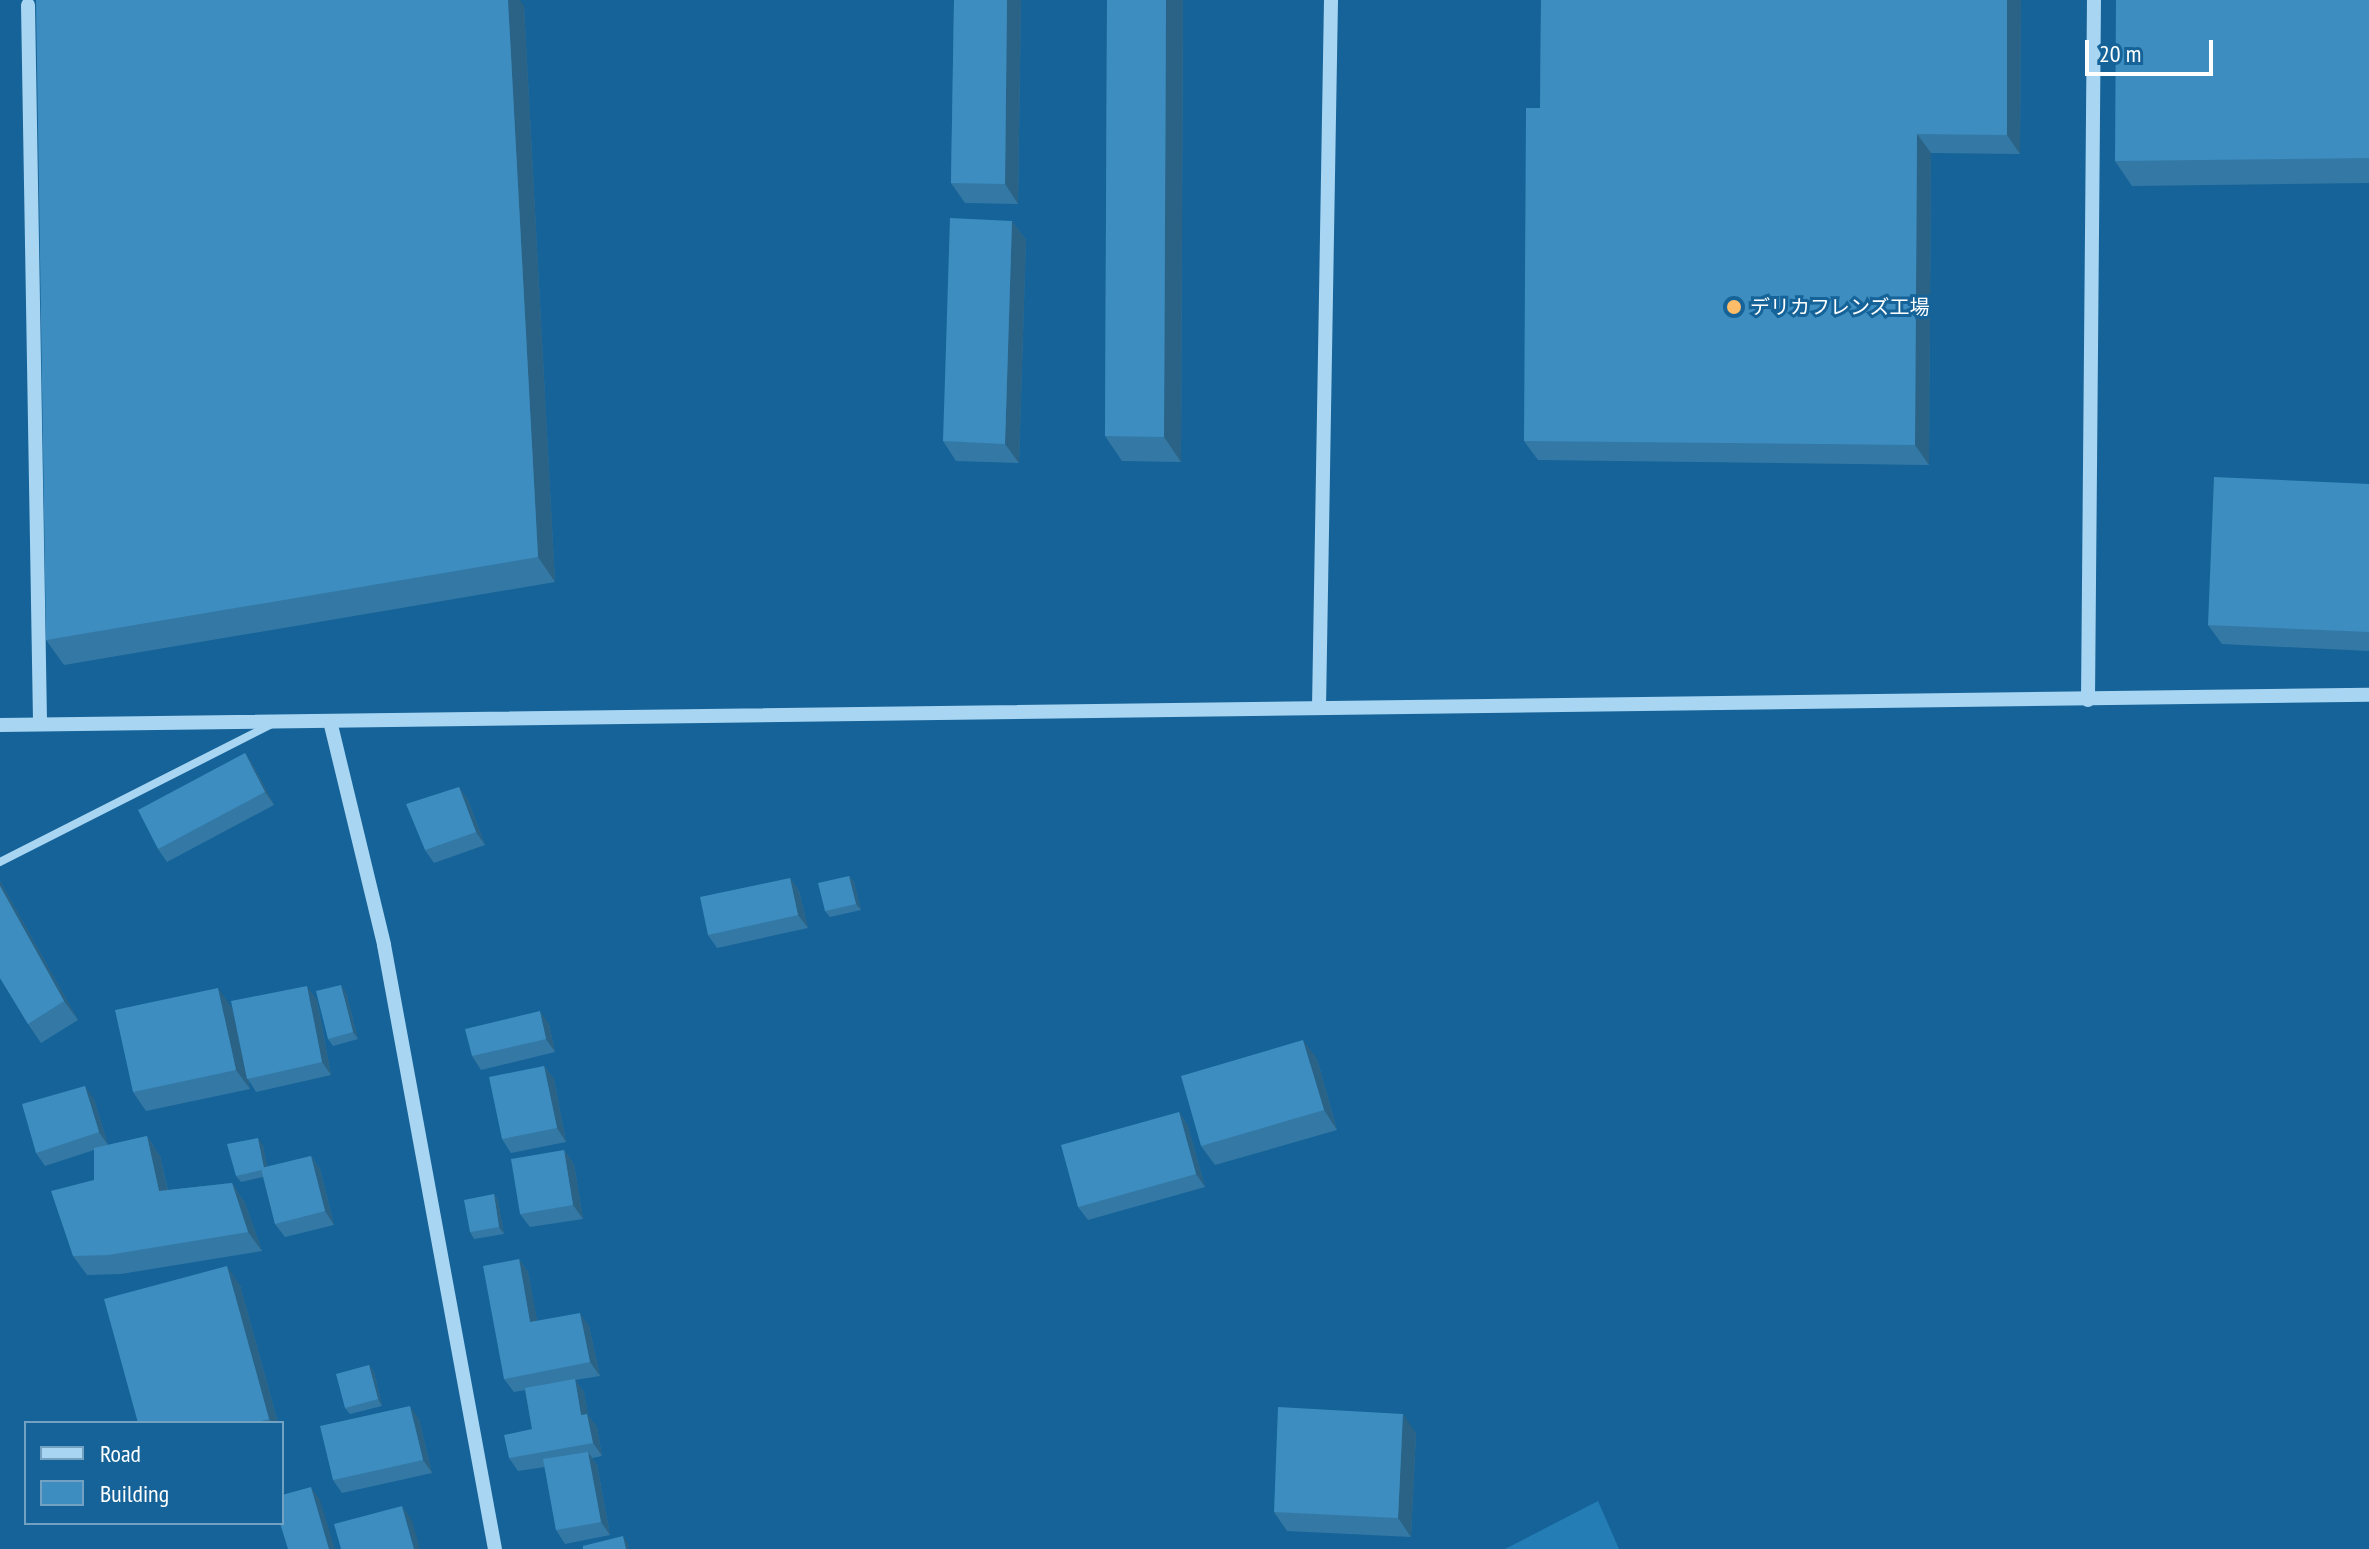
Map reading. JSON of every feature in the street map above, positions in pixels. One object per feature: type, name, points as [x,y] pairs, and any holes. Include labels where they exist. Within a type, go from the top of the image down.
[{"type":"street","points":[[1319,708],[1331,0]]},
{"type":"street","points":[[2088,700],[2094,0]]},
{"type":"street","points":[[28,5],[40,724]]},
{"type":"street","points":[[0,725],[2369,695]]},
{"type":"street","points":[[330,721],[384,945],[495,1549]]},
{"type":"street","points":[[0,862],[276,722]]},
{"type":"shaded area","points":[[1598,1501],[1619,1549],[1505,1549]]},
{"type":"building","points":[[36,0],[508,0],[538,557],[46,640]]},
{"type":"building","points":[[954,0],[1007,0],[1005,184],[951,183]]},
{"type":"building","points":[[1107,0],[1166,0],[1164,437],[1105,436]]},
{"type":"building","name":"デリカフレンズ工場","points":[[1541,0],[2007,0],[2007,135],[1917,134],[1915,445],[1524,441],[1526,108],[1540,108]]},
{"type":"building","points":[[2116,0],[2369,0],[2369,158],[2115,161]]},
{"type":"building","points":[[950,218],[1012,221],[1005,444],[943,441]]},
{"type":"building","points":[[2214,477],[2369,484],[2369,632],[2208,625]]},
{"type":"building","points":[[245,753],[265,792],[158,849],[138,810]]},
{"type":"building","points":[[459,787],[476,832],[425,850],[406,804]]},
{"type":"building","points":[[849,876],[856,904],[825,911],[818,883]]},
{"type":"building","points":[[790,878],[798,915],[708,935],[700,897]]},
{"type":"building","points":[[0,886],[64,1001],[28,1024],[0,978]]},
{"type":"building","points":[[341,985],[353,1032],[328,1039],[316,991]]},
{"type":"building","points":[[307,986],[322,1062],[247,1079],[231,1001]]},
{"type":"building","points":[[218,988],[236,1070],[133,1092],[115,1010]]},
{"type":"building","points":[[540,1011],[546,1039],[472,1056],[465,1029]]},
{"type":"building","points":[[1303,1040],[1324,1110],[1201,1146],[1181,1076]]},
{"type":"building","points":[[544,1066],[557,1128],[502,1139],[489,1077]]},
{"type":"building","points":[[85,1086],[99,1132],[36,1153],[22,1104]]},
{"type":"building","points":[[1179,1112],[1196,1174],[1078,1207],[1061,1145]]},
{"type":"building","points":[[147,1136],[159,1191],[232,1183],[248,1232],[108,1255],[73,1256],[51,1191],[94,1180],[94,1148]]},
{"type":"building","points":[[258,1138],[264,1168],[236,1176],[227,1144]]},
{"type":"building","points":[[564,1150],[573,1205],[520,1214],[511,1159]]},
{"type":"building","points":[[311,1156],[325,1211],[275,1224],[261,1168]]},
{"type":"building","points":[[494,1194],[499,1227],[470,1232],[464,1200]]},
{"type":"building","points":[[519,1259],[530,1322],[580,1313],[590,1362],[504,1379],[483,1266]]},
{"type":"building","points":[[227,1266],[269,1419],[137,1421],[104,1299]]},
{"type":"building","points":[[369,1365],[378,1399],[345,1408],[336,1374]]},
{"type":"building","points":[[575,1379],[581,1415],[587,1414],[593,1443],[509,1458],[504,1435],[532,1429],[525,1388]]},
{"type":"building","points":[[410,1406],[423,1460],[333,1480],[320,1426]]},
{"type":"building","points":[[1278,1407],[1403,1414],[1398,1518],[1274,1512]]},
{"type":"building","points":[[588,1452],[601,1522],[556,1530],[543,1459]]},
{"type":"building","points":[[311,1487],[329,1549],[288,1549],[281,1525],[284,1525],[284,1494]]},
{"type":"building","points":[[402,1506],[414,1549],[341,1549],[334,1524]]},
{"type":"building","points":[[623,1536],[626,1549],[583,1549],[583,1546]]},
{"type":"place","name":"デリカフレンズ工場","points":[[1734,307]]}]
